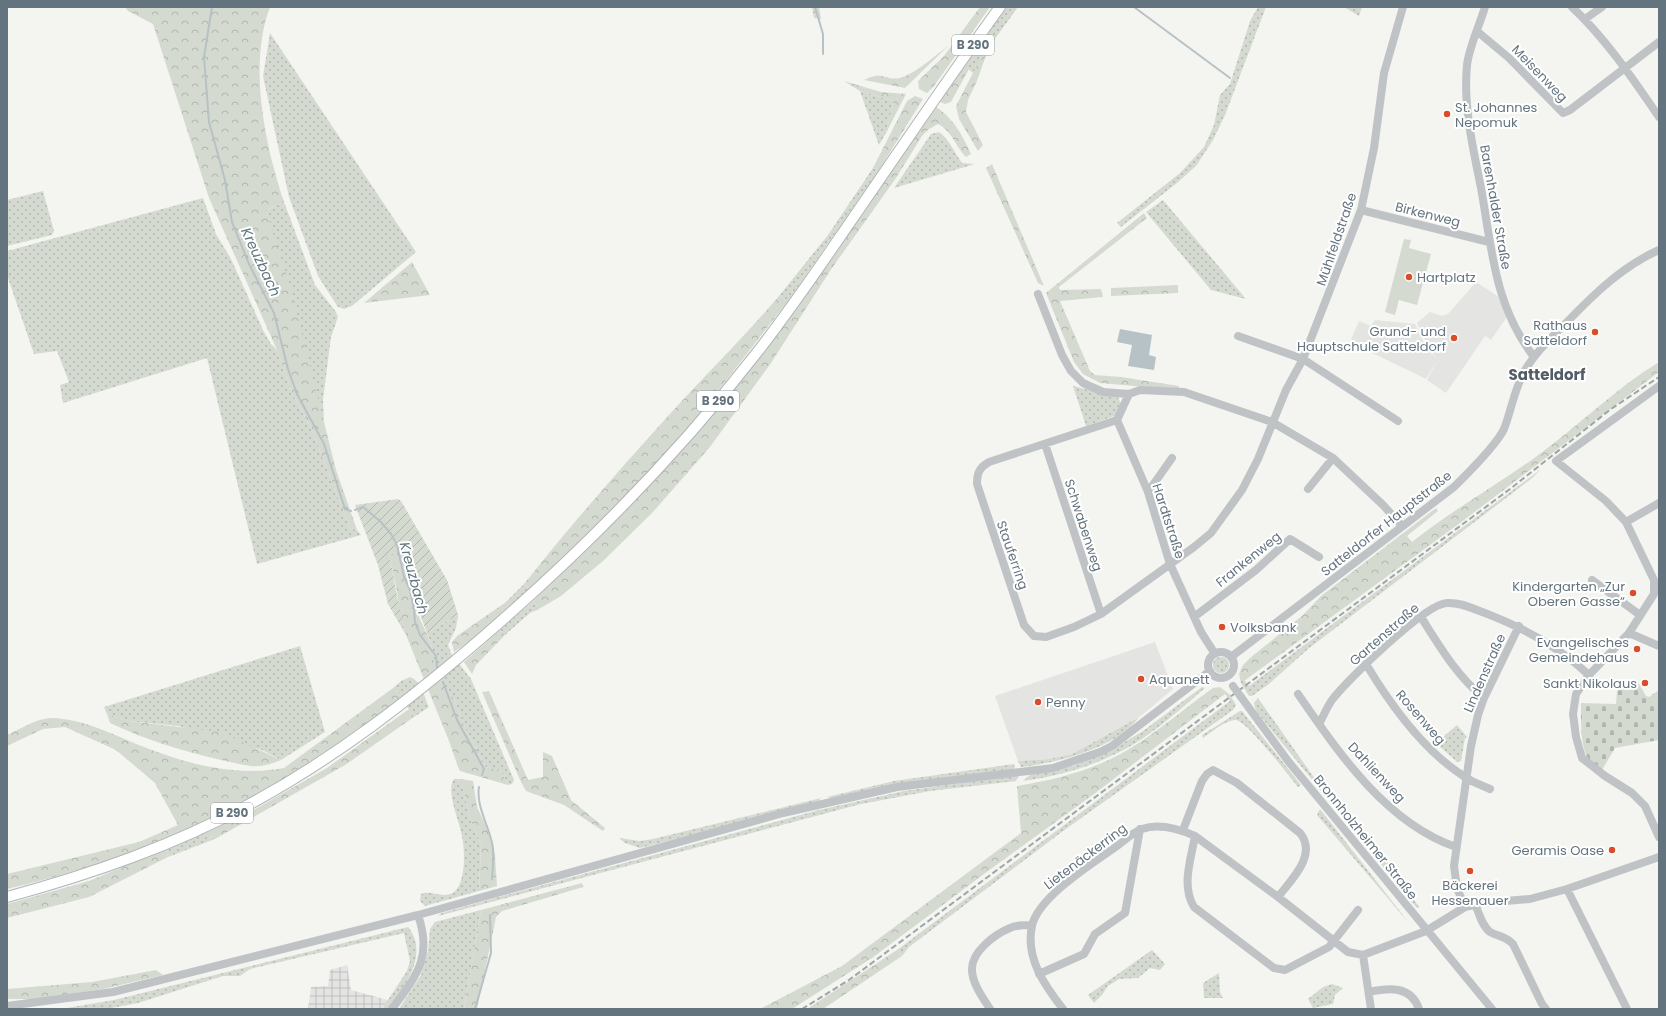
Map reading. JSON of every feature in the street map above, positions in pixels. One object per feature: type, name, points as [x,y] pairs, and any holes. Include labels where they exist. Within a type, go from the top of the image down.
[{"type":"main road","name":"B 290","points":[[7,897],[59,883],[119,863],[216,821],[309,770],[395,710],[467,651],[556,573],[620,511],[691,434],[757,354],[818,269],[1000,7]]},
{"type":"street","name":"Mühlfeldstraße","points":[[1170,564],[1211,533],[1242,490],[1258,459],[1286,390],[1304,359],[1361,210],[1374,148],[1384,73],[1403,7]]},
{"type":"street","name":"Barenhalder Straße","points":[[1486,7],[1467,63],[1466,99],[1489,242],[1498,286],[1511,320],[1523,342],[1534,356]]},
{"type":"street","points":[[1572,7],[1585,19],[1626,69],[1659,117]]},
{"type":"street","points":[[1585,19],[1602,7]]},
{"type":"street","name":"Meisenweg","points":[[1478,32],[1509,58],[1563,113],[1570,110],[1626,69]]},
{"type":"street","points":[[1626,69],[1659,42]]},
{"type":"street","name":"Birkenweg","points":[[1361,210],[1489,242]]},
{"type":"street","name":"Satteldorfer Hauptstraße","points":[[1231,657],[1454,487],[1503,430],[1523,375],[1534,356],[1585,303],[1612,279],[1642,258],[1659,250]]},
{"type":"street","points":[[1038,294],[1062,355],[1071,371],[1083,383],[1103,392],[1129,394],[1140,390],[1184,392],[1272,422],[1333,458],[1383,505],[1402,526]]},
{"type":"street","points":[[1238,336],[1304,359],[1398,421]]},
{"type":"street","points":[[1659,386],[1556,461],[1606,501],[1626,522],[1654,580],[1654,594],[1629,633],[1589,675],[1576,694],[1573,714],[1576,737],[1582,758],[1605,776],[1632,793],[1645,806],[1659,837]]},
{"type":"street","points":[[1117,420],[1129,394]]},
{"type":"street","name":"Stauferring","points":[[1117,420],[989,462],[982,467],[977,474],[977,484],[1024,625],[1034,636],[1046,637],[1074,627],[1101,614],[1170,564]]},
{"type":"street","name":"Hardtstraße","points":[[1117,420],[1148,492],[1170,564],[1194,617],[1215,654]]},
{"type":"street","name":"Schwabenweg","points":[[1045,444],[1101,614]]},
{"type":"street","points":[[1148,492],[1172,458]]},
{"type":"street","points":[[1308,488],[1333,458]]},
{"type":"street","points":[[1626,522],[1659,503]]},
{"type":"street","name":"Frankenweg","points":[[1194,617],[1256,570],[1290,539],[1320,557]]},
{"type":"street","points":[[1592,580],[1640,615]]},
{"type":"street","name":"Gartenstraße","points":[[1319,724],[1331,702],[1349,680],[1421,617],[1446,602],[1469,607],[1518,626],[1544,640],[1578,664],[1589,675]]},
{"type":"street","points":[[1421,617],[1445,656],[1462,678],[1484,698]]},
{"type":"street","name":"Lindenstraße","points":[[1465,907],[1457,888],[1454,866],[1465,778],[1478,715],[1484,698],[1518,626]]},
{"type":"street","points":[[1629,633],[1659,646]]},
{"type":"street","points":[[1225,652],[1231,657],[1233,669],[1228,676],[1217,677],[1210,671],[1209,660],[1215,654],[1225,652]]},
{"type":"street","name":"Rosenweg","points":[[1366,664],[1399,713],[1446,763],[1465,778]]},
{"type":"street","points":[[7,1006],[113,992],[418,915],[783,813],[897,787],[1053,768],[1088,757],[1112,746],[1131,733],[1210,671]]},
{"type":"street","name":"Bronnholzheimer Straße","points":[[1228,676],[1233,686],[1288,761],[1426,931],[1492,1009]]},
{"type":"street","name":"Dahlienweg","points":[[1298,694],[1350,764],[1381,798],[1413,826],[1444,843],[1456,847]]},
{"type":"street","points":[[1183,830],[1202,781],[1207,774],[1213,770],[1237,783],[1300,833],[1304,838],[1307,847],[1306,856],[1278,898]]},
{"type":"street","points":[[1465,778],[1490,789]]},
{"type":"street","name":"Lietenäckerring","points":[[1063,1009],[1039,974],[1031,947],[1032,925],[1046,902],[1058,890],[1140,829],[1164,827],[1183,830],[1195,836],[1348,952],[1363,955]]},
{"type":"street","points":[[1039,974],[1084,954],[1095,934],[1125,913],[1140,829]]},
{"type":"street","points":[[1195,836],[1186,887],[1189,898],[1194,907],[1274,968],[1285,970],[1329,947],[1358,910]]},
{"type":"street","points":[[1371,1009],[1363,955],[1426,931],[1465,907],[1475,904],[1530,899],[1567,889],[1659,857]]},
{"type":"street","points":[[1567,889],[1627,1009]]},
{"type":"street","points":[[1475,904],[1490,932],[1506,937],[1513,944],[1542,1004],[1546,1009]]},
{"type":"street","points":[[392,1009],[416,976],[421,963],[423,935],[418,915]]},
{"type":"street","points":[[990,1009],[976,983],[972,971],[973,960],[988,942],[1011,927],[1032,925]]},
{"type":"street","points":[[1369,992],[1386,989],[1398,989],[1406,993],[1419,1009]]},
{"type":"shaded area","name":"Grund- und Hauptschule Satteldorf","points":[[1476,282],[1499,297],[1507,317],[1491,340],[1485,336],[1446,393],[1427,380],[1438,359],[1426,379],[1350,342],[1359,321],[1371,326],[1375,320],[1415,324],[1427,349],[1437,359],[1430,350],[1417,323],[1430,312],[1442,316],[1448,314]]},
{"type":"shaded area","points":[[1120,329],[1152,335],[1149,355],[1156,357],[1154,370],[1128,366],[1132,345],[1117,342]]},
{"type":"shaded area","points":[[1155,642],[1173,689],[1142,715],[1072,754],[1049,759],[1018,761],[995,696]]},
{"type":"shaded area","points":[[347,965],[351,990],[388,1000],[382,1009],[308,1009],[311,987],[328,986],[330,970]]},
{"type":"green space","points":[[125,7],[270,7],[260,54],[260,79],[265,131],[284,202],[266,210],[290,286],[336,470],[357,530],[350,528],[311,428],[293,395],[277,350],[209,198],[153,24],[128,11]]},
{"type":"green space","points":[[812,7],[819,7],[821,19],[814,18]]},
{"type":"green space","points":[[980,7],[990,7],[934,86],[927,93],[919,89],[918,81],[944,56]]},
{"type":"green space","points":[[1004,7],[1018,7],[989,47],[973,73],[962,64]]},
{"type":"green space","points":[[1258,7],[1266,7],[1225,115],[1213,140],[1196,166],[1121,227],[1117,223],[1180,173],[1204,147],[1214,125],[1220,95],[1230,84],[1250,21]]},
{"type":"green space","points":[[1344,7],[1362,7],[1359,16]]},
{"type":"green space","points":[[270,33],[416,252],[352,306],[344,309],[338,307],[318,276],[289,197],[263,76]]},
{"type":"green space","points":[[949,45],[905,88],[864,80],[876,76],[895,79],[906,76],[932,59]]},
{"type":"green space","points":[[989,47],[977,81],[968,100],[966,112],[983,145],[978,151],[959,119],[956,106],[976,67]]},
{"type":"green space","points":[[962,64],[969,69],[951,102],[945,104],[940,102],[946,88]]},
{"type":"green space","points":[[844,81],[881,92],[906,94],[886,133],[894,101],[860,91]]},
{"type":"green space","points":[[860,91],[894,101],[886,133],[879,145]]},
{"type":"green space","points":[[915,96],[923,99],[879,170],[873,168],[907,101]]},
{"type":"green space","points":[[935,106],[952,121],[971,154],[966,157],[951,135],[938,124],[929,129],[922,136],[896,178],[830,271],[771,363],[710,447],[653,512],[603,561],[561,596],[539,609],[533,601],[599,538],[689,441],[790,315],[850,232]]},
{"type":"green space","points":[[939,132],[949,142],[962,163],[975,164],[894,188],[931,134]]},
{"type":"green space","points":[[992,164],[1044,286],[1038,283],[986,168]]},
{"type":"green space","points":[[873,168],[879,170],[788,301],[779,296],[828,235]]},
{"type":"green space","points":[[43,191],[54,231],[52,235],[7,246],[7,200]]},
{"type":"green space","points":[[203,198],[216,234],[231,259],[264,332],[271,344],[277,350],[293,395],[311,428],[350,528],[357,530],[361,535],[257,564],[207,358],[63,403],[60,385],[69,382],[57,351],[34,354],[7,275],[7,251]]},
{"type":"green space","points":[[1163,200],[1246,299],[1211,290],[1146,212]]},
{"type":"green space","points":[[284,202],[315,285],[336,312],[338,317],[331,337],[323,400],[324,423],[266,210]]},
{"type":"green space","points":[[1144,213],[1147,218],[1059,287],[1060,290],[1101,289],[1103,297],[1060,301],[1090,371],[1095,375],[1121,377],[1179,386],[1179,390],[1100,383],[1083,374],[1074,362],[1046,293]]},
{"type":"green space","name":"Hartplatz","points":[[1404,239],[1411,240],[1409,248],[1431,254],[1417,305],[1399,300],[1395,315],[1385,312]]},
{"type":"green space","points":[[412,262],[430,295],[364,303]]},
{"type":"green space","points":[[1178,285],[1178,293],[1111,296],[1111,288]]},
{"type":"green space","points":[[779,296],[788,301],[717,392],[673,445],[604,519],[531,590],[524,584],[631,457]]},
{"type":"green space","points":[[1659,362],[1659,372],[1460,523],[1244,681],[1239,674],[1243,665],[1303,615],[1321,596],[1436,508],[1438,511],[1407,536],[1412,542],[1427,530],[1537,456],[1627,384]]},
{"type":"green space","points":[[1073,386],[1118,397],[1121,404],[1117,415],[1086,426]]},
{"type":"green space","points":[[1541,469],[1531,479],[1308,649],[1269,684],[1252,696],[1249,696],[1241,683],[1239,674],[1249,686]]},
{"type":"green space","points":[[398,499],[401,501],[447,580],[458,615],[427,633],[410,587],[401,552],[389,554],[406,635],[388,604],[378,565],[355,505]]},
{"type":"green space","points":[[401,552],[419,617],[431,643],[435,668],[442,683],[454,699],[465,728],[486,767],[500,770],[508,785],[460,771],[458,767],[406,635],[399,610],[397,591],[389,554]]},
{"type":"green space","points":[[524,584],[531,590],[511,608],[506,602]]},
{"type":"green space","points":[[533,601],[539,609],[530,613],[505,635],[500,630]]},
{"type":"green space","points":[[506,602],[511,608],[480,634],[454,652],[452,642],[457,636]]},
{"type":"green space","points":[[458,615],[456,628],[448,645],[451,653],[471,679],[514,780],[512,784],[508,785],[500,770],[486,767],[465,728],[454,699],[442,683],[435,668],[431,643],[427,633]]},
{"type":"green space","points":[[500,630],[505,635],[476,665],[472,674],[464,662]]},
{"type":"green space","points":[[300,646],[325,732],[281,760],[262,750],[179,726],[129,721],[107,714],[104,707]]},
{"type":"green space","points":[[1221,657],[1228,662],[1229,665],[1224,672],[1221,673],[1214,668],[1213,665],[1218,658]]},
{"type":"green space","points":[[410,677],[420,686],[429,707],[414,717],[401,697],[393,688],[401,681]]},
{"type":"green space","points":[[1636,679],[1646,696],[1649,697],[1659,690],[1659,740],[1615,748],[1602,770],[1589,760],[1584,748],[1581,703],[1616,704],[1617,691]]},
{"type":"green space","points":[[1202,687],[1205,688],[1172,716],[1149,734],[1124,750],[1079,769],[1057,775],[1023,781],[1032,773],[1073,766],[1113,749],[1143,731]]},
{"type":"green space","points":[[1220,687],[1230,695],[1236,705],[1233,710],[1063,831],[909,947],[902,956],[897,950],[1230,701]]},
{"type":"green space","points":[[1220,687],[1225,694],[1094,794],[872,958],[792,1009],[760,1009],[842,966],[1021,833],[1017,786],[1064,776],[1109,760],[1166,724],[1213,688]]},
{"type":"green space","points":[[393,688],[401,697],[361,729],[305,766],[229,810],[184,831],[109,860],[58,876],[7,889],[7,874],[139,842],[178,825],[155,783],[116,750],[65,727],[43,729],[7,746],[7,735],[29,724],[46,718],[64,719],[86,724],[157,752],[193,763],[229,770],[247,771],[284,768]]},
{"type":"green space","points":[[489,691],[528,780],[543,777],[543,752],[552,756],[571,800],[605,828],[603,831],[564,805],[526,791],[482,692]]},
{"type":"green space","points":[[1258,698],[1322,789],[1385,859],[1419,907],[1417,908],[1256,711],[1254,703]]},
{"type":"green space","points":[[409,709],[414,717],[345,765],[215,839],[207,832],[250,812],[327,768]]},
{"type":"green space","points":[[1242,711],[1301,785],[1298,787],[1249,729],[1236,720],[1223,724],[1203,738],[1202,735]]},
{"type":"green space","points":[[107,714],[129,721],[221,732],[281,760],[266,765],[251,766],[192,753],[151,740],[110,723]]},
{"type":"green space","points":[[1139,717],[1129,728],[1116,737],[1085,752],[1068,758],[1036,765],[1021,767],[1018,761],[1049,759],[1072,754]]},
{"type":"green space","points":[[1457,725],[1467,737],[1465,738],[1461,761],[1457,762],[1436,743]]},
{"type":"green space","points":[[1014,764],[1015,770],[833,798],[827,797],[894,781]]},
{"type":"green space","points":[[1019,775],[1016,781],[930,791],[861,804],[438,916],[442,913],[495,898],[819,810],[904,791]]},
{"type":"green space","points":[[454,779],[461,779],[470,818],[481,844],[479,891],[425,906],[420,901],[421,894],[450,894],[458,888],[463,874],[463,842],[451,791]]},
{"type":"green space","points":[[461,779],[473,781],[477,807],[488,830],[495,855],[497,886],[479,891],[481,844],[470,818]]},
{"type":"green space","points":[[821,798],[817,803],[640,848],[625,843],[619,838],[640,841],[653,839]]},
{"type":"green space","points":[[1320,809],[1409,923],[1317,815]]},
{"type":"green space","points":[[207,832],[215,839],[168,857],[166,849]]},
{"type":"green space","points":[[166,849],[168,857],[89,897],[7,918],[7,904],[89,881]]},
{"type":"green space","points":[[582,883],[583,887],[502,911],[496,917],[477,1009],[464,1009],[481,910]]},
{"type":"green space","points":[[481,910],[464,1009],[399,1009],[421,975],[428,951],[430,929],[435,922]]},
{"type":"green space","points":[[408,927],[414,937],[416,959],[407,981],[389,1009],[382,1009],[407,971],[410,961],[404,933],[250,969],[240,976],[223,976],[138,1003],[106,1009],[61,1009],[114,1000]]},
{"type":"green space","points":[[897,950],[902,956],[823,1009],[807,1009]]},
{"type":"green space","points":[[1152,950],[1165,964],[1160,970],[1150,968],[1138,978],[1119,979],[1108,986],[1094,1003],[1088,995]]},
{"type":"green space","points":[[156,970],[163,975],[103,989],[38,999],[7,999],[7,989],[92,982]]},
{"type":"green space","points":[[1219,973],[1220,992],[1223,998],[1204,998],[1203,983]]},
{"type":"green space","points":[[1332,984],[1343,988],[1335,995],[1333,1004],[1313,1008],[1308,999],[1323,987]]},
{"type":"waterway","name":"Kreuzbach","points":[[212,7],[204,57],[209,122],[225,180],[232,222],[249,264],[274,313],[288,369],[297,394],[324,444],[345,509],[351,511]]},
{"type":"waterway","points":[[815,7],[823,34],[823,54]]},
{"type":"waterway","points":[[1134,7],[1230,78]]},
{"type":"waterway","name":"Kreuzbach","points":[[355,510],[363,507],[380,521],[391,534],[397,545],[404,577],[410,590],[415,622],[420,635],[436,656],[437,668]]},
{"type":"waterway","name":"Kreuzbach","points":[[443,682],[457,720],[484,769],[482,775]]},
{"type":"waterway","name":"Kreuzbach","points":[[479,787],[478,793],[480,807],[493,848],[492,879]]},
{"type":"waterway","name":"Kreuzbach","points":[[475,1009],[491,953],[490,915]]},
{"type":"railway","points":[[802,1009],[849,980],[1510,489],[1611,409],[1659,377]]},
{"type":"place","name":"St. Johannes Nepomuk","points":[[1447,114]]},
{"type":"place","name":"Hartplatz","points":[[1409,277]]},
{"type":"place","name":"Rathaus Satteldorf","points":[[1595,332]]},
{"type":"place","name":"Grund- und Hauptschule Satteldorf","points":[[1454,338]]},
{"type":"place","name":"Kindergarten „Zur Oberen Gasse“","points":[[1633,593]]},
{"type":"place","name":"Volksbank","points":[[1222,627]]},
{"type":"place","name":"Evangelisches Gemeindehaus","points":[[1637,649]]},
{"type":"place","name":"Aquanett","points":[[1141,679]]},
{"type":"place","name":"Sankt Nikolaus","points":[[1645,683]]},
{"type":"place","name":"Penny","points":[[1038,702]]},
{"type":"place","name":"Geramis Oase","points":[[1612,850]]},
{"type":"place","name":"Bäckerei Hessenauer","points":[[1470,871]]},
{"type":"district","name":"Satteldorf","points":[[1547,375]]}]
